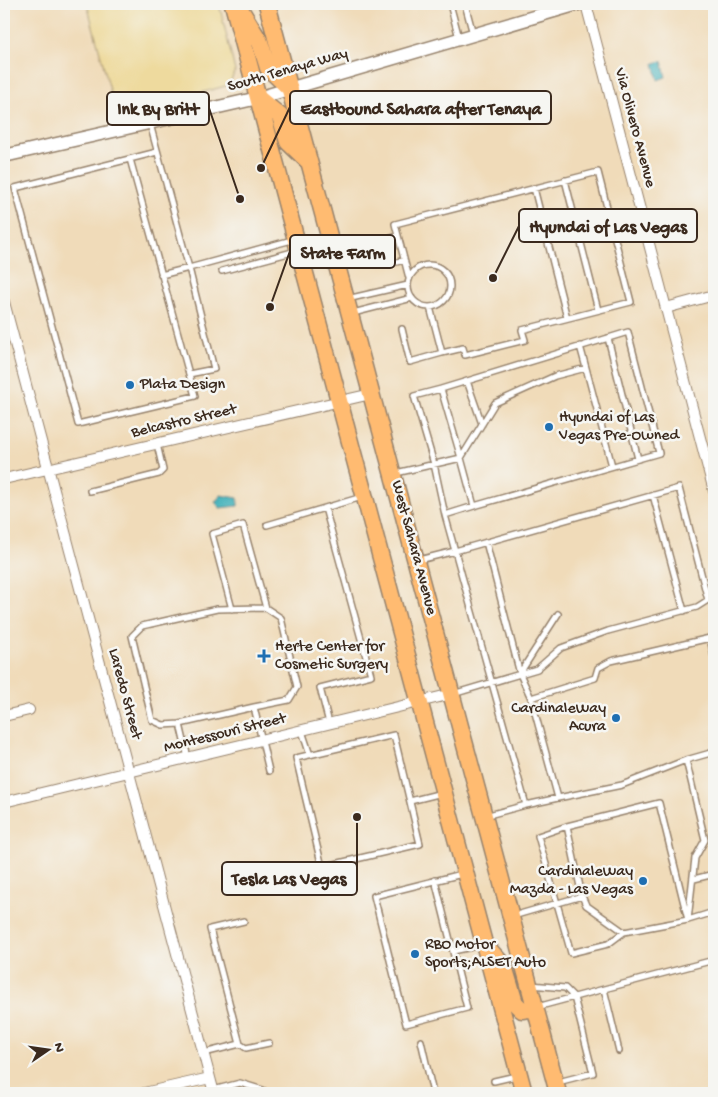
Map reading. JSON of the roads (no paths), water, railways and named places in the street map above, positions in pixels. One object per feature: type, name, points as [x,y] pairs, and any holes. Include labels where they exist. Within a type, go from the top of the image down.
[{"type":"main road","name":"West Sahara Avenue","points":[[233,4],[524,1093]]},
{"type":"main road","points":[[237,4],[260,42],[268,68],[290,89]]},
{"type":"main road","name":"West Sahara Avenue","points":[[267,4],[557,1088]]},
{"type":"main road","points":[[258,98],[280,116],[288,142],[309,162]]},
{"type":"main road","points":[[484,945],[504,966],[515,1003],[522,1010],[535,1008]]},
{"type":"street","name":"South Tenaya Way","points":[[4,156],[258,98],[578,4]]},
{"type":"street","name":"Via Olivero Avenue","points":[[586,4],[714,491]]},
{"type":"street","points":[[666,308],[714,295]]},
{"type":"street","name":"Laredo Street","points":[[4,302],[214,1092]]},
{"type":"street","name":"Belcastro Street","points":[[4,479],[371,394]]},
{"type":"street","name":"Montessouri Street","points":[[4,802],[452,694]]},
{"type":"street","points":[[4,716],[29,710]]},
{"type":"street","points":[[144,1093],[210,1078]]},
{"type":"lane","points":[[450,4],[459,38]]},
{"type":"lane","points":[[465,4],[474,34]]},
{"type":"lane","points":[[150,124],[214,369],[189,374]]},
{"type":"lane","points":[[130,159],[195,396],[78,424],[15,188],[157,152]]},
{"type":"lane","points":[[402,329],[410,362],[463,348],[465,356],[525,340],[522,330],[632,302],[598,172],[395,224],[409,278],[408,285],[412,298],[416,303],[430,307],[442,302],[447,296],[449,290],[448,276],[444,271],[431,264],[418,267],[409,278]]},
{"type":"lane","points":[[565,180],[598,310]]},
{"type":"lane","points":[[534,188],[567,318]]},
{"type":"lane","points":[[398,236],[380,241],[386,265],[404,260]]},
{"type":"lane","points":[[161,275],[219,260],[297,245]]},
{"type":"lane","points":[[222,271],[297,245]]},
{"type":"lane","points":[[348,307],[408,285]]},
{"type":"lane","points":[[348,307],[412,298]]},
{"type":"lane","points":[[430,307],[442,353]]},
{"type":"lane","points":[[445,515],[659,453],[628,332],[414,396],[434,464],[445,515],[454,551],[526,805]]},
{"type":"lane","points":[[608,338],[638,459]]},
{"type":"lane","points":[[580,346],[612,466]]},
{"type":"lane","points":[[393,474],[461,458],[495,403],[555,376],[586,368]]},
{"type":"lane","points":[[467,381],[482,424]]},
{"type":"lane","points":[[442,389],[474,506]]},
{"type":"lane","points":[[90,491],[159,474],[163,470],[157,444]]},
{"type":"lane","points":[[416,560],[679,488],[708,600],[697,607],[608,631],[562,648],[537,668],[492,684],[452,694]]},
{"type":"lane","points":[[653,495],[684,610]]},
{"type":"lane","points":[[267,525],[365,496]]},
{"type":"lane","points":[[325,508],[371,674],[320,688],[330,724]]},
{"type":"lane","points":[[232,609],[212,534],[243,526],[266,608]]},
{"type":"lane","points":[[486,542],[520,674],[531,698],[558,798]]},
{"type":"lane","points":[[266,608],[281,618],[297,687],[289,700],[180,724],[164,725],[152,720],[132,636],[142,626],[217,609],[232,609],[266,608]]},
{"type":"lane","points":[[520,674],[558,614]]},
{"type":"lane","points":[[531,698],[596,678],[598,668],[610,661],[710,638],[714,657]]},
{"type":"lane","points":[[254,707],[269,770]]},
{"type":"lane","points":[[180,724],[188,759]]},
{"type":"lane","points":[[302,731],[310,755]]},
{"type":"lane","points":[[394,735],[420,844],[322,867],[296,758],[310,755],[394,735]]},
{"type":"lane","points":[[485,816],[526,805],[622,785],[686,760],[714,752]]},
{"type":"lane","points":[[686,760],[705,840],[696,858],[688,920]]},
{"type":"lane","points":[[410,801],[445,793]]},
{"type":"lane","points":[[688,920],[659,803],[567,826],[538,836],[571,953],[608,944],[624,932],[688,920],[714,912]]},
{"type":"lane","points":[[567,826],[582,896],[586,905],[624,932]]},
{"type":"lane","points":[[435,880],[467,1008],[406,1024],[374,896],[435,880],[465,873]]},
{"type":"lane","points":[[694,879],[714,874]]},
{"type":"lane","points":[[511,916],[582,896]]},
{"type":"lane","points":[[244,921],[210,929],[240,1044],[246,1048],[269,1043]]},
{"type":"lane","points":[[453,951],[484,945]]},
{"type":"lane","points":[[535,1008],[714,960]]},
{"type":"lane","points":[[529,985],[565,988],[574,997],[593,1074],[557,1088]]},
{"type":"lane","points":[[604,989],[619,1051]]},
{"type":"lane","points":[[421,1041],[433,1093]]},
{"type":"lane","points":[[204,1053],[240,1044]]},
{"type":"lane","points":[[494,1081],[519,1075]]},
{"type":"lane","points":[[214,1092],[240,1083],[263,1090]]},
{"type":"water","points":[[662,61],[666,77],[658,80],[654,63]]},
{"type":"water","points":[[221,495],[238,498],[238,506],[220,508],[215,502]]},
{"type":"place","name":"Eastbound Sahara after Tenaya","points":[[261,168]]},
{"type":"place","name":"Ink By Britt","points":[[240,199]]},
{"type":"place","name":"Hyundai of Las Vegas","points":[[493,278]]},
{"type":"place","name":"State Farm","points":[[270,307]]},
{"type":"place","name":"Plata Design","points":[[130,385]]},
{"type":"place","name":"Hyundai of Las Vegas Pre-Owned","points":[[549,427]]},
{"type":"place","name":"Herte Center for Cosmetic Surgery","points":[[264,656]]},
{"type":"place","name":"CardinaleWay Acura","points":[[616,718]]},
{"type":"place","name":"Tesla Las Vegas","points":[[357,817]]},
{"type":"place","name":"CardinaleWay Mazda - Las Vegas","points":[[643,881]]},
{"type":"place","name":"RBO Motor Sports;ALSET Auto","points":[[415,954]]}]
